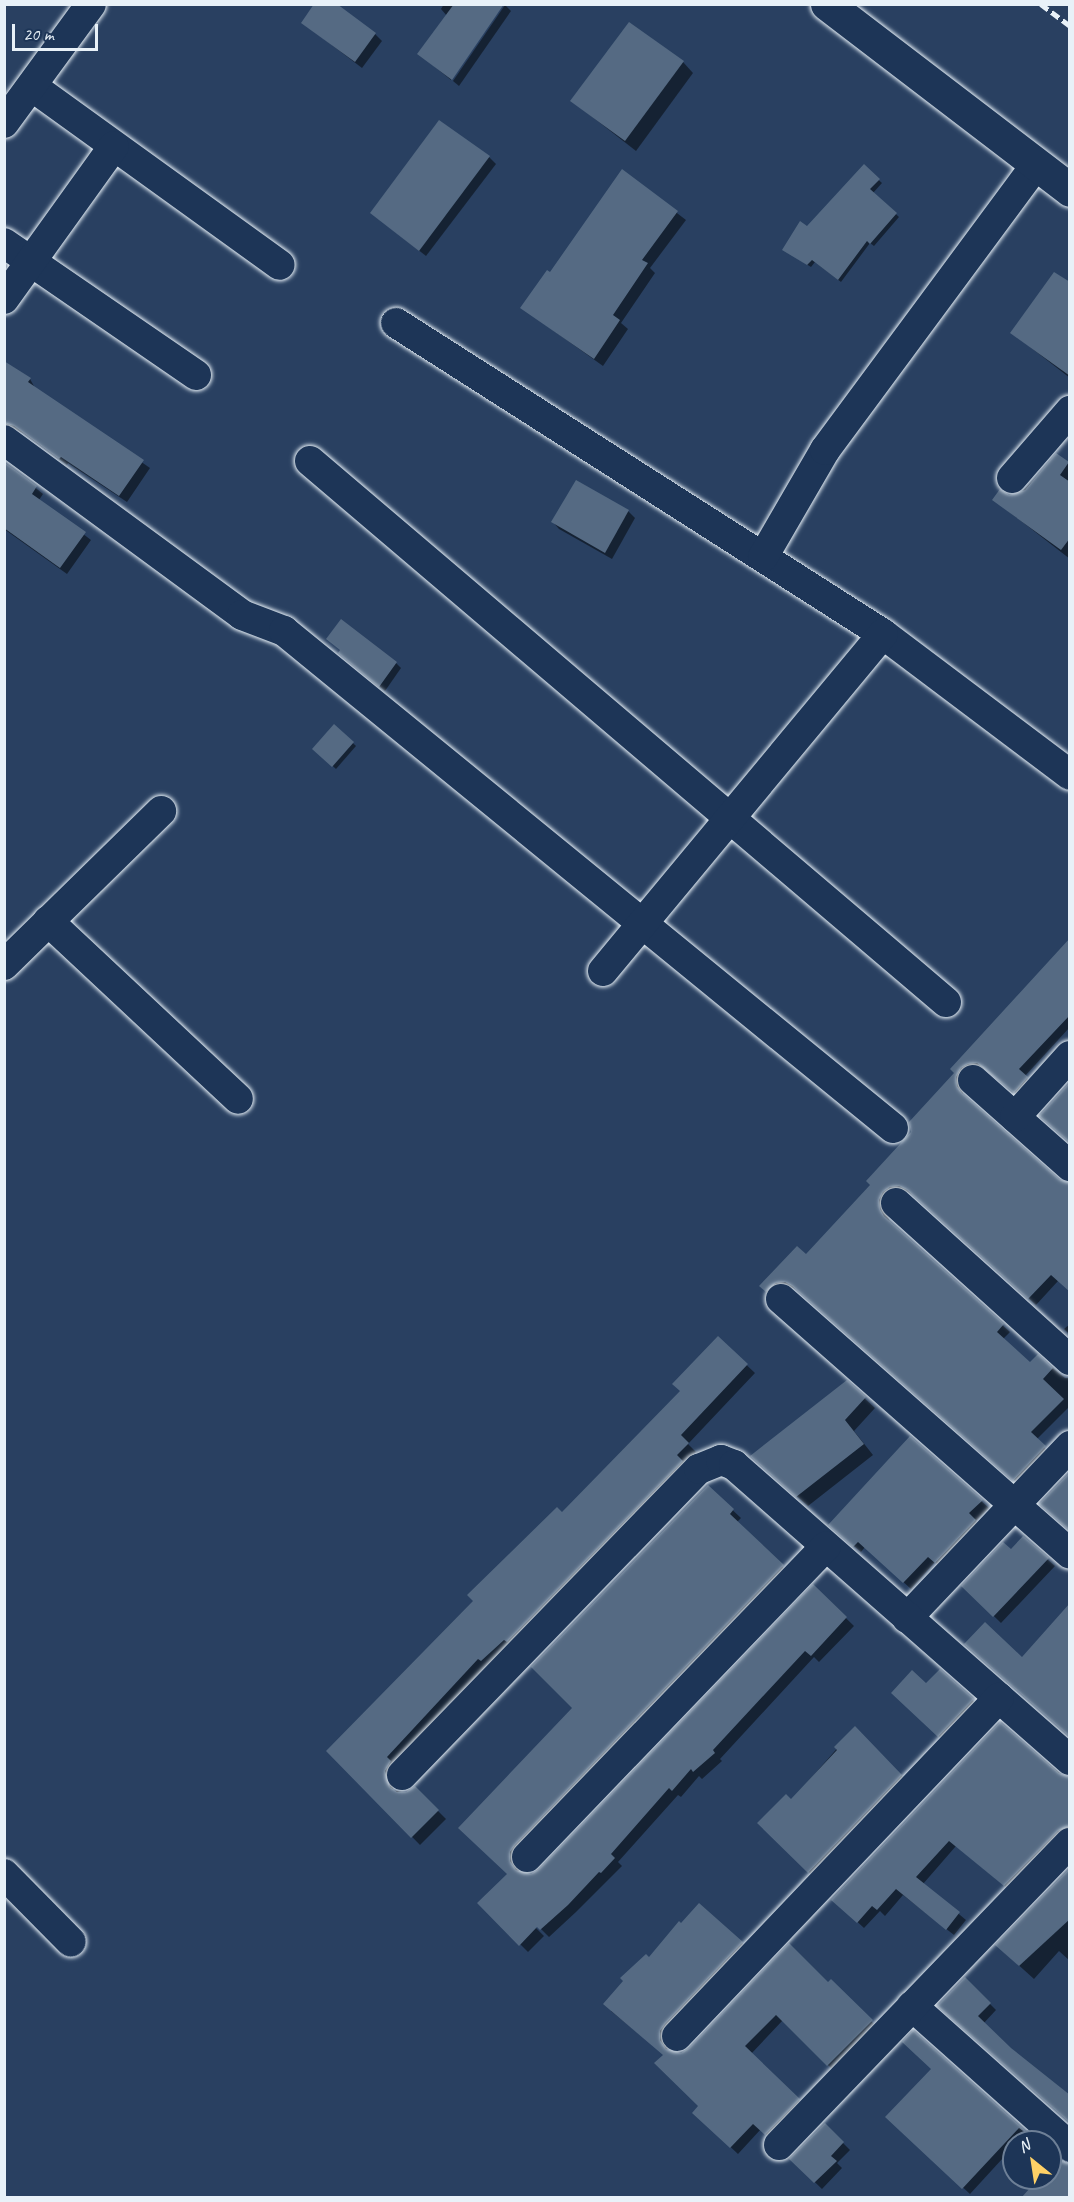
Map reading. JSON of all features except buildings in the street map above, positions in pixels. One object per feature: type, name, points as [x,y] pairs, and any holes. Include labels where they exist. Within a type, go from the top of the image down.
[{"type":"highway","points":[[827,4],[1070,190]]},
{"type":"street","points":[[4,123],[33,87],[91,4]]},
{"type":"street","points":[[33,87],[280,265]]},
{"type":"street","points":[[4,299],[114,146]]},
{"type":"street","points":[[763,557],[825,450],[1036,165]]},
{"type":"street","points":[[4,243],[196,375]]},
{"type":"street","points":[[396,323],[883,634],[1070,775]]},
{"type":"street","points":[[1012,478],[1070,411]]},
{"type":"street","points":[[4,440],[242,615],[284,631],[893,1128]]},
{"type":"street","points":[[310,461],[946,1002]]},
{"type":"street","points":[[603,971],[883,634]]},
{"type":"street","points":[[4,965],[161,811]]},
{"type":"street","points":[[48,921],[238,1099]]},
{"type":"street","points":[[1015,1117],[1070,1056]]},
{"type":"street","points":[[973,1080],[1070,1166]]},
{"type":"street","points":[[896,1203],[1070,1360]]},
{"type":"street","points":[[781,1299],[1070,1554]]},
{"type":"street","points":[[908,1618],[1070,1446]]},
{"type":"street","points":[[402,1775],[699,1469],[721,1460],[734,1465],[1070,1760]]},
{"type":"street","points":[[527,1857],[826,1546]]},
{"type":"street","points":[[677,2036],[999,1698]]},
{"type":"street","points":[[779,2145],[1070,1843]]},
{"type":"street","points":[[4,1874],[71,1942]]},
{"type":"street","points":[[912,2006],[1070,2147]]},
{"type":"railway","points":[[1041,4],[1070,26]]}]
